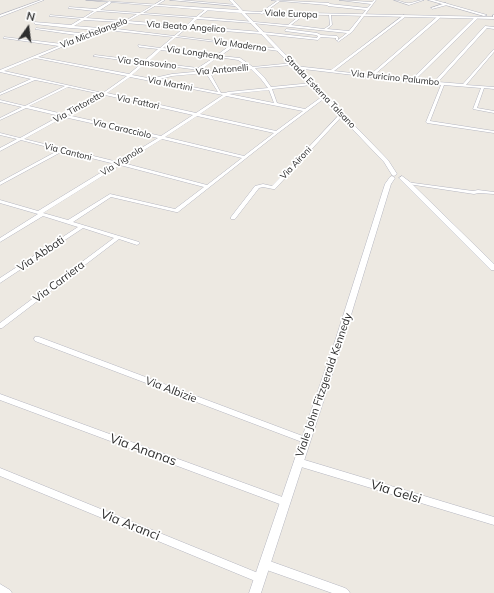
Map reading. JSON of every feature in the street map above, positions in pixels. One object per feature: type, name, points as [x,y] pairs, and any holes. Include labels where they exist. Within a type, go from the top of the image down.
[{"type":"street","points":[[0,15],[43,0]]},
{"type":"street","name":"Viale Europa","points":[[88,0],[261,13],[476,18],[485,16],[494,17]]},
{"type":"street","name":"Via Michelangelo","points":[[0,71],[88,35],[125,22],[164,0]]},
{"type":"street","points":[[171,0],[236,5]]},
{"type":"street","name":"Strada Esterna Talsano","points":[[231,0],[386,161],[396,177]]},
{"type":"street","points":[[272,0],[300,1],[368,9]]},
{"type":"street","points":[[261,13],[279,0]]},
{"type":"street","points":[[316,3],[319,0]]},
{"type":"street","points":[[340,0],[373,3]]},
{"type":"street","points":[[69,8],[252,22],[350,32],[375,0]]},
{"type":"street","points":[[395,0],[410,4],[423,0]]},
{"type":"street","points":[[430,0],[485,16]]},
{"type":"street","points":[[70,26],[110,2]]},
{"type":"street","points":[[432,8],[446,4]]},
{"type":"street","name":"Via Tintoretto","points":[[0,150],[104,94],[129,76],[206,9]]},
{"type":"street","points":[[289,26],[303,14]]},
{"type":"street","points":[[325,29],[332,25],[330,15]]},
{"type":"street","name":"Via Beato Angelico","points":[[50,16],[318,39],[320,36]]},
{"type":"street","points":[[332,71],[404,16]]},
{"type":"street","points":[[371,76],[439,17]]},
{"type":"street","points":[[412,81],[476,18]]},
{"type":"street","name":"Via Maderno","points":[[35,23],[175,36],[279,50]]},
{"type":"street","points":[[435,83],[486,27],[494,28]]},
{"type":"street","points":[[36,29],[88,35]]},
{"type":"street","name":"Via Beato Angelico","points":[[286,30],[317,34],[320,36],[337,37],[338,40],[350,32]]},
{"type":"street","points":[[4,38],[64,45]]},
{"type":"street","points":[[199,69],[235,44]]},
{"type":"street","name":"Via Longhena","points":[[139,46],[239,59],[252,67],[270,89],[275,97],[276,105]]},
{"type":"street","points":[[463,86],[494,50]]},
{"type":"street","name":"Via Sansovino","points":[[95,56],[208,71]]},
{"type":"street","name":"Via Martini","points":[[36,57],[304,110]]},
{"type":"street","name":"Via Puricino Palumbo","points":[[294,65],[412,81],[494,88]]},
{"type":"street","name":"Via Antonelli","points":[[152,80],[172,74],[294,65]]},
{"type":"street","name":"Via Fattori","points":[[0,71],[277,132]]},
{"type":"street","points":[[208,71],[220,92],[218,93]]},
{"type":"street","points":[[0,94],[34,79]]},
{"type":"street","points":[[224,95],[312,84]]},
{"type":"street","points":[[442,84],[428,122],[494,132]]},
{"type":"street","points":[[0,119],[68,86]]},
{"type":"street","points":[[483,87],[475,109],[494,112]]},
{"type":"street","name":"Via Vignola","points":[[0,240],[40,213],[161,138],[224,95]]},
{"type":"street","points":[[69,222],[110,194],[176,211],[304,110],[324,97]]},
{"type":"street","name":"Via Caracciolo","points":[[0,101],[245,157]]},
{"type":"street","name":"Via Aironi","points":[[233,218],[257,187],[263,185],[273,188],[341,115]]},
{"type":"street","name":"Via Cantoni","points":[[0,134],[207,186]]},
{"type":"street","points":[[0,184],[62,150]]},
{"type":"street","points":[[396,177],[408,183],[474,193],[478,191],[494,193]]},
{"type":"street","name":"Viale John Fitzgerald Kennedy","points":[[255,593],[305,440],[344,328],[388,184],[396,177]]},
{"type":"street","points":[[408,183],[494,268]]},
{"type":"street","name":"Via Abbati","points":[[0,201],[137,243]]},
{"type":"street","name":"Via Abbati","points":[[0,281],[83,226]]},
{"type":"street","name":"Via Carriera","points":[[0,326],[118,237]]},
{"type":"street","name":"Via Albizie","points":[[37,339],[305,440]]},
{"type":"street","name":"Via Ananas","points":[[0,397],[285,502]]},
{"type":"street","name":"Via Gelsi","points":[[298,462],[494,521]]},
{"type":"street","name":"Via Aranci","points":[[0,472],[260,578]]},
{"type":"street","points":[[264,564],[344,593]]},
{"type":"street","points":[[0,589],[7,593]]}]
